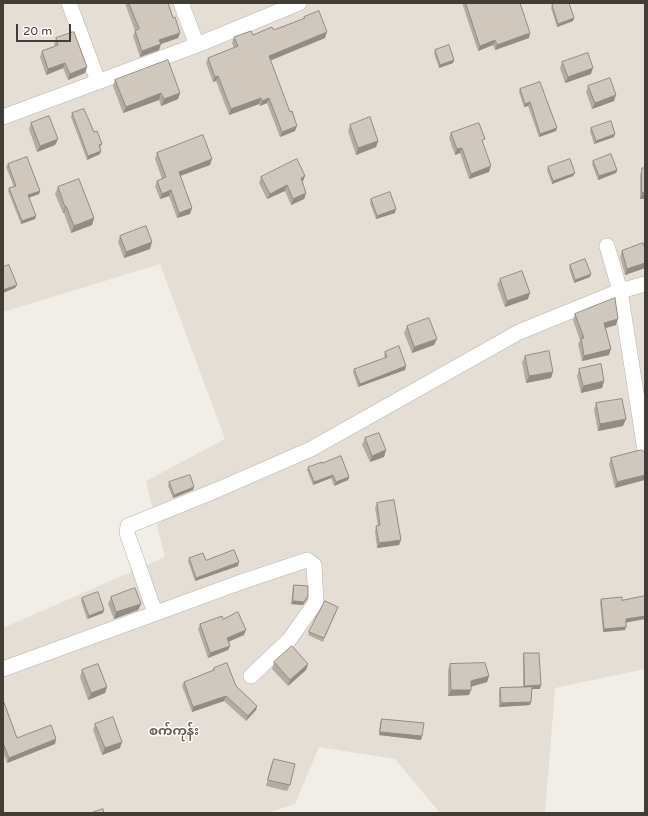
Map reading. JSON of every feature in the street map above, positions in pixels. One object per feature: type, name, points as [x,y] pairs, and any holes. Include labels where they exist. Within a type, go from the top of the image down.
[{"type":"street","points":[[69,3],[98,81]]},
{"type":"street","points":[[181,3],[197,45]]},
{"type":"street","points":[[3,117],[197,45],[299,3]]},
{"type":"street","points":[[607,246],[620,291],[645,450]]},
{"type":"street","points":[[155,613],[127,533],[128,526],[217,490],[311,449],[520,332],[620,291],[645,284]]},
{"type":"street","points":[[3,669],[241,582],[307,560],[314,565],[316,602],[289,640],[251,676]]},
{"type":"shaded area","points":[[3,3],[645,3],[645,669],[555,688],[545,813],[440,813],[395,759],[319,747],[295,804],[267,813],[3,813],[3,628],[165,557],[146,481],[225,439],[160,264],[3,312]]},
{"type":"building","points":[[129,3],[168,3],[173,18],[175,17],[180,33],[159,40],[161,44],[142,51],[135,31],[139,29]]},
{"type":"building","points":[[466,3],[520,3],[530,33],[497,45],[495,40],[480,46]]},
{"type":"building","points":[[557,3],[569,3],[574,18],[558,24],[552,5]]},
{"type":"building","points":[[319,11],[327,32],[269,56],[290,112],[292,111],[297,126],[282,132],[269,98],[262,101],[261,98],[231,109],[218,76],[215,77],[208,58],[238,46],[234,37],[251,31],[253,35],[272,27],[274,30]]},
{"type":"building","points":[[74,32],[87,67],[70,74],[65,63],[48,69],[42,51],[58,45],[56,38]]},
{"type":"building","points":[[449,45],[454,60],[440,65],[435,50]]},
{"type":"building","points":[[588,53],[593,68],[568,77],[562,62]]},
{"type":"building","points":[[168,60],[180,93],[164,99],[161,93],[126,107],[115,80]]},
{"type":"building","points":[[610,78],[616,95],[595,103],[588,86]]},
{"type":"building","points":[[540,82],[557,128],[540,134],[530,102],[525,104],[520,89]]},
{"type":"building","points":[[84,109],[94,132],[97,131],[102,144],[99,145],[101,151],[88,156],[72,113]]},
{"type":"building","points":[[49,116],[58,139],[40,146],[31,123]]},
{"type":"building","points":[[370,117],[378,141],[358,148],[350,125]]},
{"type":"building","points":[[611,121],[615,134],[596,141],[591,128]]},
{"type":"building","points":[[479,123],[485,139],[482,140],[491,166],[471,174],[462,148],[457,149],[451,133]]},
{"type":"building","points":[[203,135],[212,159],[179,172],[192,208],[179,213],[171,190],[162,194],[157,181],[166,177],[157,153]]},
{"type":"building","points":[[611,154],[617,170],[599,176],[593,161]]},
{"type":"building","points":[[27,157],[40,191],[28,195],[36,216],[22,221],[9,188],[16,186],[8,164]]},
{"type":"building","points":[[297,159],[305,176],[301,178],[306,193],[293,199],[287,185],[270,194],[261,177]]},
{"type":"building","points":[[570,159],[575,173],[553,181],[548,167]]},
{"type":"building","points":[[642,168],[645,168],[645,192],[642,193]]},
{"type":"building","points":[[79,179],[94,218],[74,226],[58,187]]},
{"type":"building","points":[[390,192],[396,209],[377,216],[371,199]]},
{"type":"building","points":[[146,226],[152,242],[126,252],[120,236]]},
{"type":"building","points":[[643,243],[645,248],[645,263],[627,269],[622,251]]},
{"type":"building","points":[[585,259],[591,274],[575,280],[570,265]]},
{"type":"building","points":[[9,265],[17,285],[3,290],[3,267]]},
{"type":"building","points":[[522,271],[530,293],[507,301],[500,279]]},
{"type":"building","points":[[615,298],[618,319],[604,323],[611,349],[584,356],[581,338],[584,338],[575,314]]},
{"type":"building","points":[[429,318],[437,339],[414,347],[407,326]]},
{"type":"building","points":[[399,346],[406,366],[360,384],[354,369],[387,357],[385,352]]},
{"type":"building","points":[[549,351],[553,372],[529,376],[525,356]]},
{"type":"building","points":[[601,364],[604,381],[583,386],[579,369]]},
{"type":"building","points":[[622,399],[626,419],[600,424],[596,403]]},
{"type":"building","points":[[379,433],[386,450],[372,456],[365,438]]},
{"type":"building","points":[[641,450],[645,452],[645,475],[617,482],[611,458]]},
{"type":"building","points":[[341,456],[349,477],[336,482],[333,475],[314,482],[308,467]]},
{"type":"building","points":[[190,475],[194,487],[174,495],[169,482]]},
{"type":"building","points":[[394,500],[401,540],[379,543],[376,526],[380,525],[377,503]]},
{"type":"building","points":[[234,550],[239,562],[196,578],[189,558],[203,553],[206,560]]},
{"type":"building","points":[[294,585],[308,586],[308,596],[304,602],[293,601]]},
{"type":"building","points":[[135,588],[141,604],[116,612],[111,597]]},
{"type":"building","points":[[98,592],[104,610],[89,616],[82,598]]},
{"type":"building","points":[[645,596],[645,616],[626,619],[626,627],[604,629],[601,599],[622,597],[622,600]]},
{"type":"building","points":[[325,601],[338,607],[324,638],[309,632]]},
{"type":"building","points":[[238,612],[246,630],[227,638],[230,646],[210,653],[200,624],[222,616],[223,619]]},
{"type":"building","points":[[292,646],[308,664],[290,680],[274,662]]},
{"type":"building","points":[[524,653],[539,653],[541,685],[525,686]]},
{"type":"building","points":[[227,663],[236,686],[257,706],[248,716],[226,696],[193,707],[184,682]]},
{"type":"building","points":[[485,663],[489,676],[471,681],[471,690],[451,690],[450,664]]},
{"type":"building","points":[[98,664],[107,687],[91,693],[82,670]]},
{"type":"building","points":[[532,687],[531,702],[501,703],[500,688]]},
{"type":"building","points":[[3,700],[17,738],[51,725],[56,739],[9,758],[3,743]]},
{"type":"building","points":[[113,717],[122,742],[105,748],[95,724]]},
{"type":"building","points":[[382,719],[424,723],[422,736],[380,732]]},
{"type":"building","points":[[274,759],[295,764],[290,785],[268,780]]},
{"type":"building","points":[[103,809],[104,813],[91,813]]},
{"type":"district","name":"စက်ကုန်း","points":[[174,732]]}]
